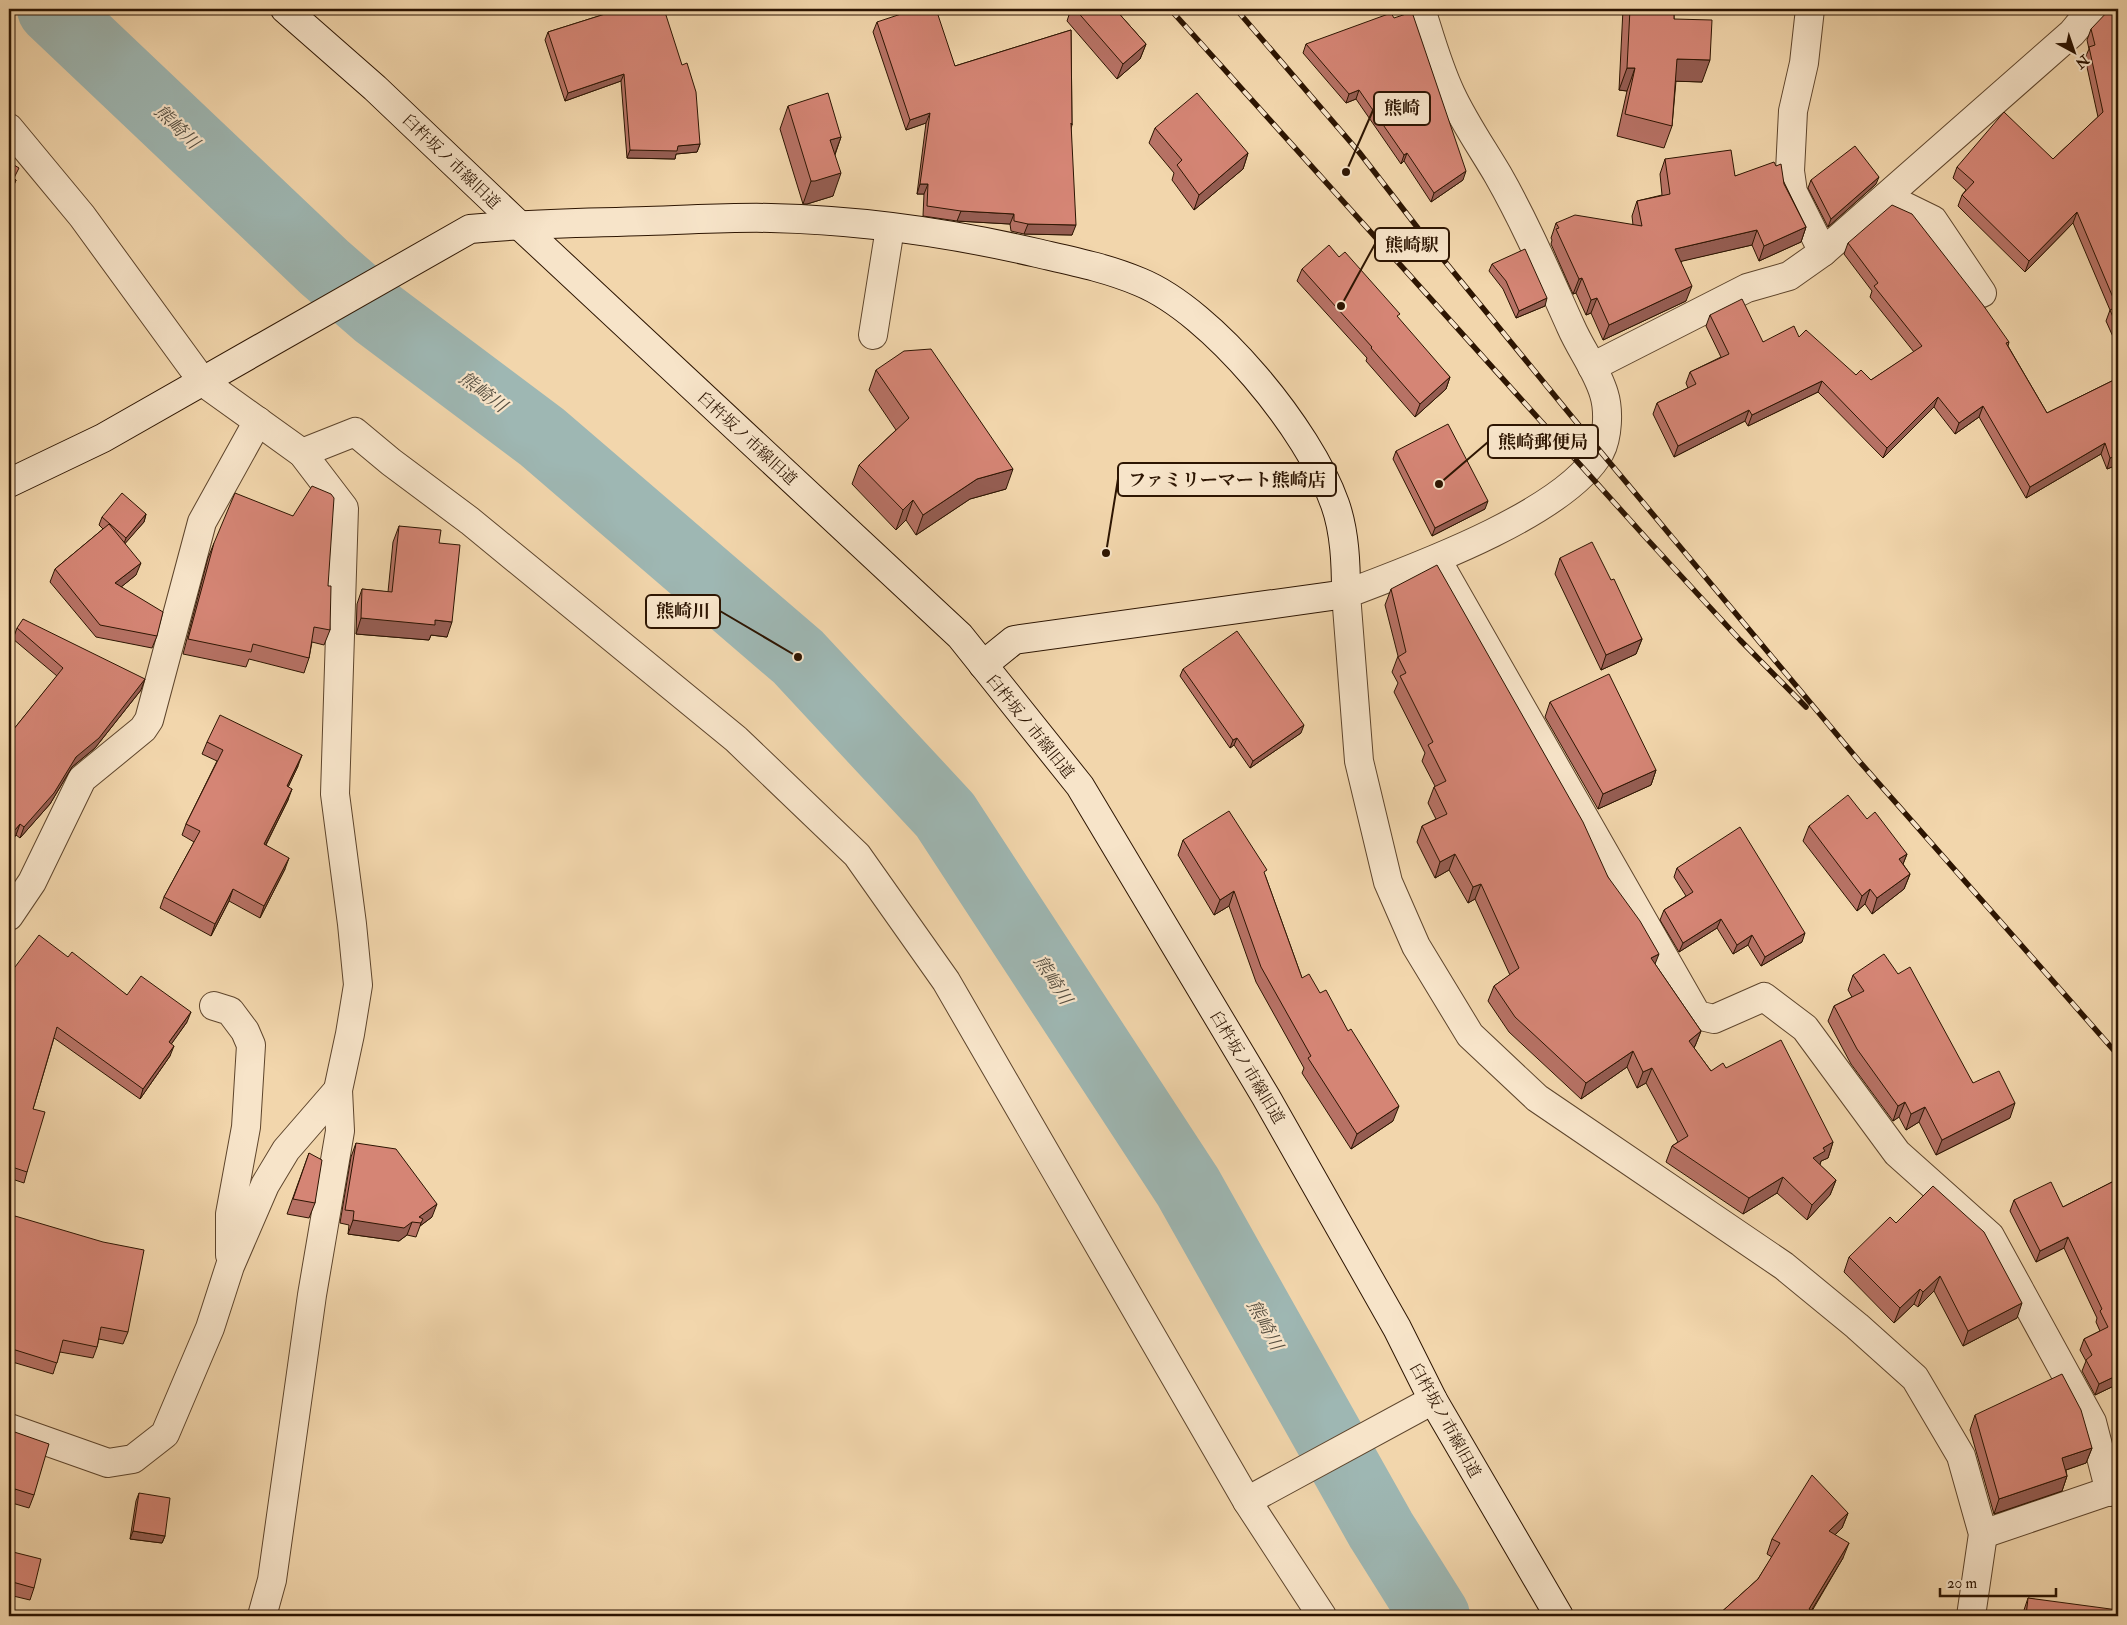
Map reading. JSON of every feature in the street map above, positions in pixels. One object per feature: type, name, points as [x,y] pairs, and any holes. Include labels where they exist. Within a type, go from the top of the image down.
[{"type":"street","name":"臼杵坂ノ市線旧道","points":[[285,9],[375,88],[960,636],[1080,786],[1266,1097],[1396,1328],[1423,1406],[1559,1616]]},
{"type":"street","points":[[983,665],[1014,640],[1346,594],[1437,560],[1538,508],[1586,470],[1600,451],[1606,428],[1604,394],[1592,367],[1575,337],[1535,247],[1498,176],[1466,124],[1450,92],[1421,9]]},
{"type":"street","points":[[1810,9],[1804,62],[1793,111],[1790,171],[1793,192],[1823,252]]},
{"type":"street","points":[[1592,367],[1747,288],[1789,276],[1823,252],[2072,33],[2092,9]]},
{"type":"street","points":[[9,128],[82,216],[203,382],[302,453],[344,508],[335,794],[358,985],[338,1090],[340,1131],[312,1295],[272,1580],[262,1616]]},
{"type":"street","points":[[1886,197],[1933,220],[1982,292]]},
{"type":"street","points":[[9,483],[103,438],[470,229],[518,224],[769,218],[849,222],[889,238],[996,243],[1109,270],[1143,282],[1190,310],[1222,341],[1278,404],[1321,469],[1336,506],[1346,558],[1346,594],[1359,761],[1388,882],[1416,946],[1470,1035],[1537,1098],[1784,1266],[1857,1326],[1915,1378],[1961,1456],[1983,1534],[1971,1616]]},
{"type":"street","points":[[873,335],[889,238]]},
{"type":"street","points":[[9,916],[32,882],[82,779],[143,729],[149,720],[202,522],[258,421]]},
{"type":"street","points":[[302,453],[355,432],[391,462],[470,521],[736,739],[857,855],[946,981],[1322,1616]]},
{"type":"street","points":[[1437,560],[1697,1015],[1714,1019],[1764,997],[1805,1028],[1896,1153],[1990,1236],[2092,1422],[2114,1490],[1983,1534]]},
{"type":"street","points":[[214,1006],[230,1011],[252,1045],[246,1127],[230,1214],[230,1266]]},
{"type":"street","points":[[9,1428],[108,1463],[133,1459],[165,1434],[210,1328],[230,1266],[265,1185],[286,1150],[338,1090]]},
{"type":"street","points":[[1251,1499],[1423,1406]]},
{"type":"building","points":[[621,9],[664,9],[682,65],[687,63],[696,92],[700,144],[678,146],[677,151],[630,150],[624,74],[568,93],[548,32]]},
{"type":"building","points":[[916,9],[936,9],[955,66],[1071,30],[1072,125],[1071,123],[1076,225],[1028,224],[1014,221],[1014,214],[961,211],[927,206],[928,184],[920,184],[930,113],[910,120],[877,22]]},
{"type":"building","points":[[1075,9],[1115,9],[1146,44],[1123,64]]},
{"type":"building","points":[[1630,9],[1674,9],[1674,19],[1712,20],[1710,60],[1677,59],[1672,126],[1625,114],[1635,68],[1627,68]]},
{"type":"building","points":[[2110,9],[2118,9],[2118,329],[2110,310],[2117,307],[2077,212],[2029,261],[1962,195],[1974,182],[1957,167],[2004,112],[2053,159],[2103,112],[2089,47],[2095,45],[2091,29]]},
{"type":"building","points":[[1412,12],[1466,171],[1434,193],[1407,153],[1404,155],[1359,90],[1349,94],[1306,44],[1391,13],[1394,18]]},
{"type":"building","points":[[828,93],[841,137],[830,140],[841,173],[811,181],[788,106]]},
{"type":"building","points":[[1197,93],[1248,153],[1199,195],[1177,165],[1182,160],[1155,128]]},
{"type":"building","points":[[1855,146],[1879,177],[1831,219],[1811,180]]},
{"type":"building","points":[[1731,150],[1735,176],[1774,162],[1776,166],[1781,164],[1784,184],[1806,227],[1764,246],[1757,230],[1675,249],[1692,286],[1609,325],[1597,298],[1591,300],[1582,278],[1579,279],[1556,229],[1559,228],[1556,223],[1575,215],[1642,226],[1637,201],[1670,194],[1665,159]]},
{"type":"building","points":[[9,162],[19,168],[14,178],[16,180],[9,193]]},
{"type":"building","points":[[1892,205],[1912,214],[1983,305],[2009,342],[2006,343],[2047,413],[2118,378],[2118,455],[2110,458],[2105,443],[2030,487],[1983,406],[1959,423],[1938,397],[1887,448],[1822,381],[1752,415],[1749,410],[1678,446],[1657,403],[1696,384],[1690,372],[1729,354],[1710,315],[1742,299],[1763,342],[1794,326],[1799,337],[1806,330],[1856,375],[1861,370],[1871,380],[1922,346],[1874,286],[1878,283],[1848,243]]},
{"type":"building","points":[[1329,245],[1339,257],[1345,252],[1400,314],[1397,316],[1450,377],[1420,404],[1302,269]]},
{"type":"building","points":[[1525,249],[1547,298],[1519,311],[1506,281],[1492,264]]},
{"type":"building","points":[[931,349],[1013,469],[977,479],[923,515],[913,500],[903,510],[859,465],[909,418],[876,370],[904,351]]},
{"type":"building","points":[[1448,424],[1488,501],[1435,528],[1396,451]]},
{"type":"building","points":[[312,486],[331,494],[334,498],[328,586],[331,586],[330,630],[314,627],[309,658],[253,644],[251,652],[188,639],[214,543],[235,493],[293,516]]},
{"type":"building","points":[[122,493],[146,514],[126,538],[102,517]]},
{"type":"building","points":[[109,524],[141,563],[115,583],[163,612],[157,636],[100,625],[55,569]]},
{"type":"building","points":[[399,526],[441,530],[439,543],[460,545],[452,622],[435,620],[435,625],[361,618],[362,589],[392,592]]},
{"type":"building","points":[[1592,542],[1611,580],[1614,579],[1642,639],[1606,655],[1560,558]]},
{"type":"building","points":[[1437,565],[1583,822],[1608,877],[1640,921],[1659,954],[1651,958],[1701,1031],[1689,1041],[1711,1071],[1723,1063],[1726,1068],[1781,1040],[1833,1142],[1823,1148],[1825,1151],[1813,1158],[1836,1180],[1812,1205],[1783,1177],[1749,1198],[1672,1146],[1688,1136],[1652,1068],[1643,1072],[1633,1051],[1586,1083],[1515,1017],[1494,986],[1519,968],[1481,884],[1473,887],[1455,854],[1440,862],[1422,826],[1447,814],[1434,787],[1446,781],[1428,745],[1433,742],[1400,676],[1406,673],[1398,657],[1406,652],[1391,589]]},
{"type":"building","points":[[23,619],[145,679],[99,738],[76,757],[54,793],[24,827],[20,824],[9,837],[9,735],[63,668],[17,628]]},
{"type":"building","points":[[1237,631],[1304,725],[1253,761],[1237,738],[1233,740],[1183,669]]},
{"type":"building","points":[[1609,674],[1656,770],[1603,794],[1550,702]]},
{"type":"building","points":[[220,715],[302,755],[287,786],[292,789],[264,844],[289,858],[264,906],[233,889],[215,924],[164,897],[200,831],[186,824],[223,750],[207,742]]},
{"type":"building","points":[[1848,795],[1867,819],[1875,812],[1907,854],[1899,859],[1910,874],[1877,898],[1870,889],[1862,896],[1809,826]]},
{"type":"building","points":[[1229,811],[1267,870],[1264,872],[1302,978],[1309,974],[1320,993],[1326,990],[1348,1031],[1351,1029],[1399,1106],[1357,1134],[1308,1058],[1311,1056],[1261,967],[1234,891],[1220,900],[1183,840]]},
{"type":"building","points":[[1740,827],[1805,933],[1765,957],[1752,935],[1737,945],[1721,919],[1683,943],[1664,910],[1693,892],[1677,868]]},
{"type":"building","points":[[39,935],[68,957],[72,952],[127,995],[141,976],[191,1012],[169,1042],[174,1046],[143,1089],[57,1027],[33,1109],[45,1112],[27,1172],[9,1166],[9,975]]},
{"type":"building","points":[[1884,954],[1898,974],[1910,967],[1973,1083],[1999,1071],[2015,1103],[1942,1140],[1925,1107],[1911,1114],[1905,1102],[1898,1106],[1857,1049],[1834,1006],[1864,991],[1853,975]]},
{"type":"building","points":[[356,1143],[396,1149],[437,1204],[419,1217],[423,1219],[421,1223],[412,1222],[404,1228],[353,1220],[354,1211],[345,1210]]},
{"type":"building","points":[[309,1153],[322,1160],[315,1203],[293,1199]]},
{"type":"building","points":[[2118,1179],[2118,1375],[2099,1384],[2086,1360],[2092,1355],[2084,1339],[2108,1327],[2100,1311],[2102,1309],[2068,1237],[2040,1251],[2014,1200],[2051,1182],[2063,1207]]},
{"type":"building","points":[[1933,1186],[1984,1232],[2022,1303],[1968,1331],[1940,1276],[1923,1292],[1920,1289],[1900,1308],[1849,1257],[1890,1217],[1896,1223]]},
{"type":"building","points":[[15,1216],[103,1242],[144,1250],[128,1332],[101,1327],[97,1347],[63,1340],[57,1363],[9,1348],[9,1238]]},
{"type":"building","points":[[2062,1374],[2081,1410],[2092,1448],[2062,1458],[2067,1476],[1999,1499],[1975,1415]]},
{"type":"building","points":[[9,1430],[49,1444],[34,1495],[15,1489],[9,1517]]},
{"type":"building","points":[[1812,1475],[1848,1513],[1829,1531],[1849,1543],[1809,1609],[1816,1614],[1814,1616],[1717,1616],[1758,1579],[1780,1543],[1772,1539]]},
{"type":"building","points":[[139,1493],[170,1498],[165,1536],[133,1531]]},
{"type":"building","points":[[9,1551],[41,1559],[34,1588],[9,1581]]},
{"type":"building","points":[[2028,1598],[2118,1610],[2118,1614],[2113,1616],[2026,1616]]},
{"type":"waterway","name":"熊崎川","points":[[52,9],[324,267],[378,314],[542,437],[798,657],[945,815],[1188,1187],[1381,1530],[1435,1616]]},
{"type":"railway","points":[[1170,9],[1647,539],[1740,640],[1806,707]]},
{"type":"railway","points":[[1236,9],[1359,152],[1424,236],[1600,451],[1859,761],[2118,1055]]},
{"type":"place","name":"熊崎","points":[[1346,172]]},
{"type":"place","name":"熊崎駅","points":[[1341,306]]},
{"type":"place","name":"熊崎郵便局","points":[[1439,484]]},
{"type":"place","name":"ファミリーマート熊崎店","points":[[1106,553]]},
{"type":"place","name":"熊崎川","points":[[798,657]]}]
